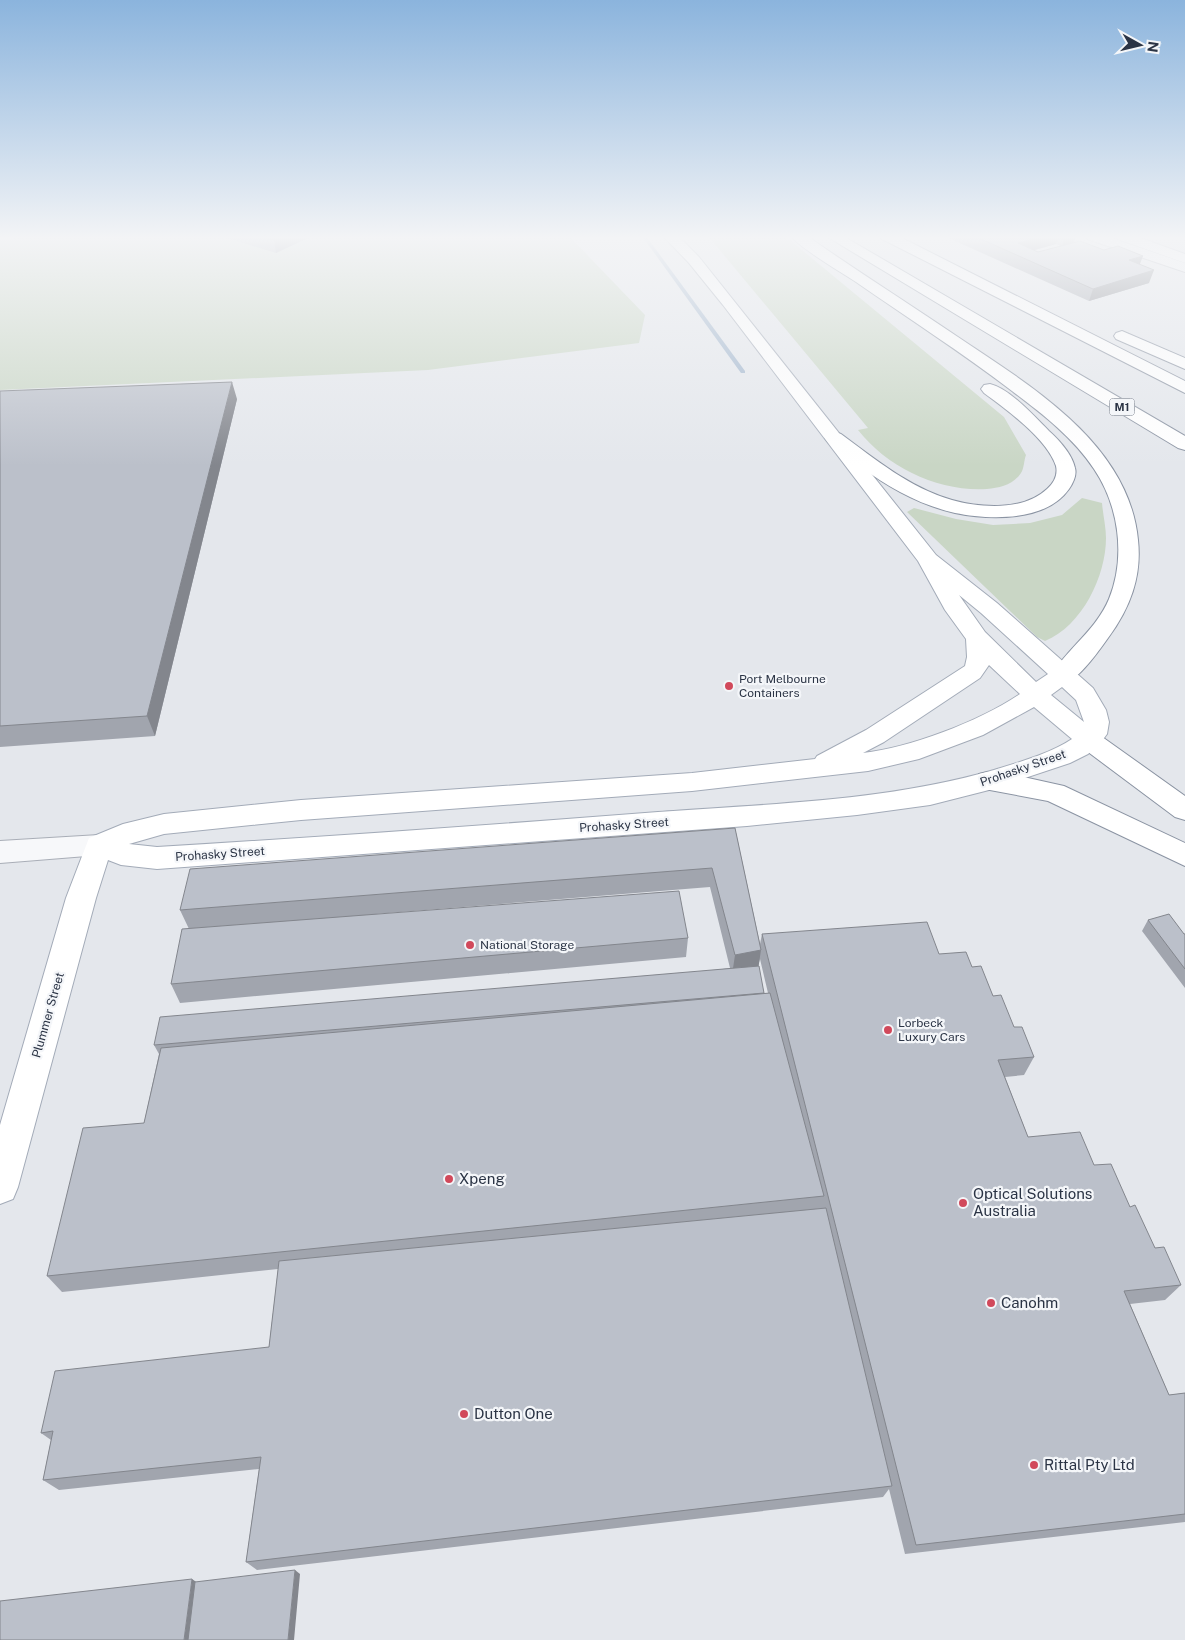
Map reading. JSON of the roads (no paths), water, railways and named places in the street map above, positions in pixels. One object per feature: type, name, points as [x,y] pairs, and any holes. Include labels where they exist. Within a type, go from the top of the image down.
[{"type":"main road","points":[[735,313],[928,560],[944,589],[978,638],[1036,695],[1089,740],[1185,810]]},
{"type":"main road","points":[[893,313],[936,348]]},
{"type":"main road","name":"Prohasky Street","points":[[99,845],[133,832],[164,824],[301,810],[673,784],[807,771],[868,762],[940,743],[1005,714],[1036,695],[1064,674],[1094,642],[1118,604],[1126,578],[1129,543],[1127,524],[1109,477],[1084,444],[1064,423],[911,313]]},
{"type":"main road","name":"M1","points":[[963,313],[1185,444]]},
{"type":"main road","points":[[1038,313],[1185,388]]},
{"type":"main road","points":[[1047,313],[1185,373]]},
{"type":"main road","points":[[1104,328],[1185,364]]},
{"type":"main road","points":[[834,438],[903,486],[930,499],[946,504],[974,509],[1005,510],[1028,507],[1041,503],[1055,495],[1065,479],[1066,468],[1054,449],[1013,407],[958,366]]},
{"type":"main road","points":[[928,560],[959,583],[1064,674],[1084,694],[1093,708],[1096,721],[1095,731],[1089,740]]},
{"type":"main road","points":[[807,771],[875,736],[972,673],[977,668],[980,656],[978,638]]},
{"type":"main road","name":"Prohasky Street","points":[[99,845],[121,854],[157,858],[464,837],[842,807],[932,795],[988,781],[1070,752],[1089,740]]},
{"type":"main road","points":[[988,781],[1019,785],[1055,793],[1185,855]]},
{"type":"main road","name":"Plummer Street","points":[[0,1187],[79,907],[99,845]]},
{"type":"street","name":"Prohasky Street","points":[[0,852],[99,845]]},
{"type":"waterway","points":[[700,313],[743,372]]},
{"type":"place","name":"Port Melbourne Containers","points":[[729,686]]},
{"type":"place","name":"National Storage","points":[[470,945]]},
{"type":"place","name":"Lorbeck Luxury Cars","points":[[888,1030]]},
{"type":"place","name":"Xpeng","points":[[449,1179]]},
{"type":"place","name":"Optical Solutions Australia","points":[[963,1203]]},
{"type":"place","name":"Canohm","points":[[991,1303]]},
{"type":"place","name":"Dutton One","points":[[464,1414]]},
{"type":"place","name":"Rittal Pty Ltd","points":[[1034,1465]]}]
